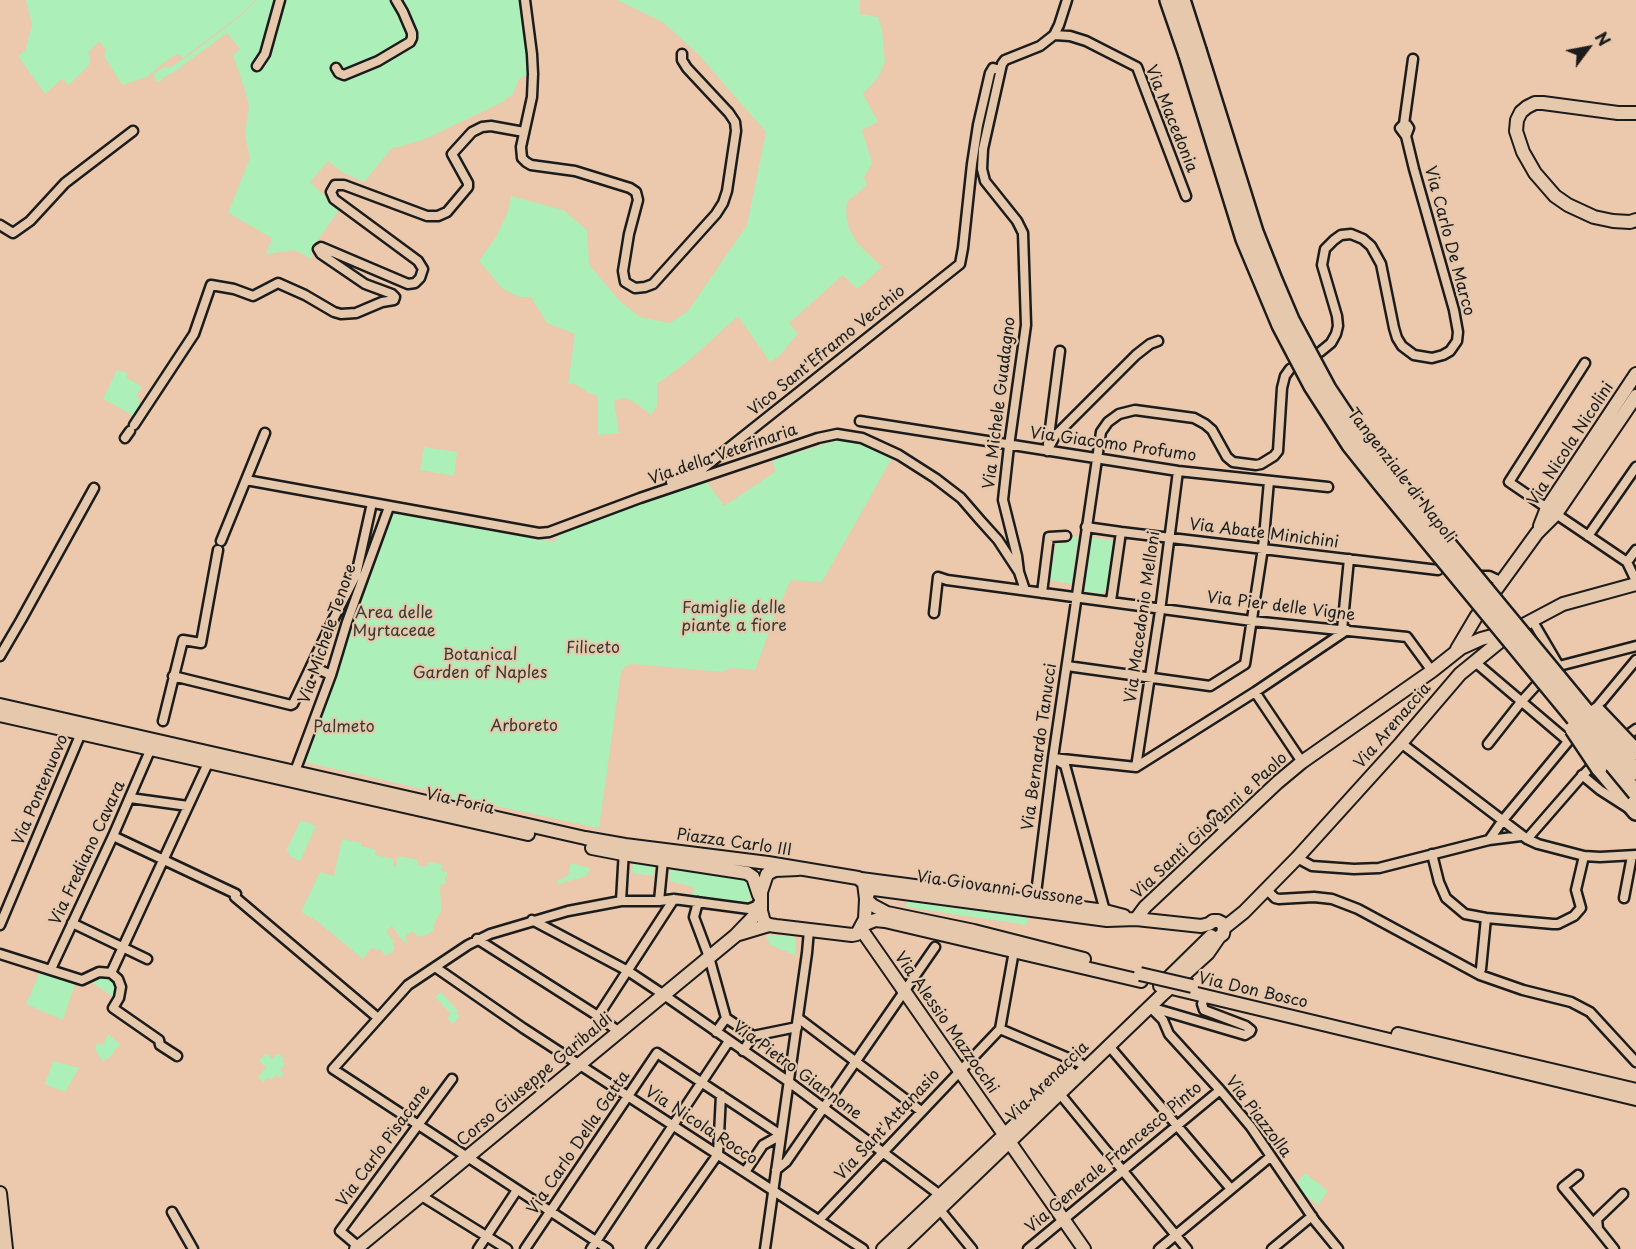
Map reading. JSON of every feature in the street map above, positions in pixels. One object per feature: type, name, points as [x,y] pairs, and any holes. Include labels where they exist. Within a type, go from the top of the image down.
[{"type":"highway","name":"Tangenziale di Napoli","points":[[1168,0],[1193,53],[1274,280],[1291,320],[1328,389],[1360,436],[1636,772]]},
{"type":"highway","name":"Tangenziale di Napoli","points":[[1182,0],[1193,53],[1244,239],[1280,325],[1312,386],[1350,445],[1636,793]]},
{"type":"highway","points":[[1539,654],[1636,752]]},
{"type":"highway","points":[[1545,683],[1591,757],[1636,813]]},
{"type":"main road","points":[[1636,113],[1536,104],[1521,112],[1517,120],[1516,131],[1522,152],[1535,173],[1555,196],[1594,217],[1613,221],[1636,220]]},
{"type":"main road","name":"Via Nicola Nicolini","points":[[1455,653],[1474,622],[1537,533],[1636,374]]},
{"type":"main road","name":"Via Nicola Nicolini","points":[[1551,511],[1632,410],[1636,396]]},
{"type":"main road","points":[[1460,674],[1514,630],[1532,620],[1563,604],[1636,582]]},
{"type":"main road","name":"Via Nicola Nicolini","points":[[1460,674],[1474,622]]},
{"type":"main road","name":"Via Santi Giovanni e Paolo","points":[[1137,919],[1145,907],[1302,762],[1470,643],[1514,630]]},
{"type":"main road","name":"Via Arenaccia","points":[[898,1249],[940,1210],[1080,1063],[1201,947],[1210,930],[1244,912],[1267,890],[1401,743],[1460,674]]},
{"type":"main road","name":"Via Foria","points":[[0,705],[152,744],[293,776],[456,819],[663,855]]},
{"type":"main road","name":"Via Foria","points":[[0,715],[81,733],[152,744],[209,761],[293,776]]},
{"type":"main road","name":"Piazza Carlo III","points":[[663,855],[768,863],[861,879]]},
{"type":"main road","name":"Piazza Carlo III","points":[[663,855],[750,874],[757,906],[769,925]]},
{"type":"main road","name":"Piazza Carlo III","points":[[757,906],[767,874],[775,870],[798,869]]},
{"type":"main road","points":[[769,925],[857,934],[862,927],[866,911],[864,883],[861,879]]},
{"type":"main road","name":"Via Giovanni Gussone","points":[[861,879],[1034,906],[1107,920],[1137,919]]},
{"type":"main road","name":"Via Giovanni Gussone","points":[[866,899],[869,891],[874,888],[1034,906],[1105,911],[1137,919],[1210,930]]},
{"type":"main road","name":"Via Don Bosco","points":[[866,899],[887,913],[974,931],[1141,977],[1176,989],[1204,993],[1593,1084],[1636,1090]]},
{"type":"main road","name":"Corso Giuseppe Garibaldi","points":[[357,1248],[735,936],[757,906]]},
{"type":"main road","name":"Via Don Bosco","points":[[862,927],[878,920],[885,921],[1014,951],[1192,986],[1204,993]]},
{"type":"main road","name":"Corso Giuseppe Garibaldi","points":[[735,936],[769,925]]},
{"type":"main road","name":"Via Alessio Mazzocchi","points":[[862,927],[1084,1249]]},
{"type":"main road","points":[[1201,947],[1200,937],[1210,930]]},
{"type":"main road","name":"Via Arenaccia","points":[[883,1249],[940,1196],[1060,1094],[1208,953],[1210,930]]},
{"type":"main road","name":"Via Don Bosco","points":[[1593,1084],[1636,1099]]},
{"type":"main road","points":[[0,1193],[6,1249]]},
{"type":"street","points":[[257,66],[265,54],[280,0]]},
{"type":"street","points":[[336,68],[344,75],[378,61],[410,42],[411,33],[396,0]]},
{"type":"street","points":[[525,0],[533,74],[522,158],[538,166],[575,171],[636,192],[638,198],[626,248],[623,274],[628,285],[639,289],[653,284],[714,217],[725,197],[736,124],[729,113],[687,68],[682,60],[682,54]]},
{"type":"street","points":[[999,70],[1005,60],[1040,46],[1054,35],[1067,0]]},
{"type":"street","name":"Via Macedonia","points":[[1054,35],[1070,36],[1086,41],[1137,67],[1186,196]]},
{"type":"street","name":"Via Carlo De Marco","points":[[1320,352],[1331,343],[1338,326],[1322,265],[1326,249],[1341,235],[1351,234],[1363,239],[1371,246],[1381,264],[1394,328],[1402,346],[1414,355],[1432,358],[1443,356],[1457,341],[1458,332],[1454,310],[1405,131],[1413,59]]},
{"type":"street","name":"Vico Sant'Eframo Vecchio","points":[[640,498],[655,489],[701,470],[960,264],[978,124],[990,73],[993,68],[999,70]]},
{"type":"street","name":"Via Michele Guadagno","points":[[999,70],[982,149],[982,169],[984,181],[1017,221],[1023,233],[1026,325],[1003,501],[1019,572]]},
{"type":"street","points":[[130,431],[196,330],[211,285],[234,289],[253,296],[278,283],[341,314],[356,313],[394,300],[392,294],[365,284],[321,254],[319,248],[321,247],[410,284],[420,278],[423,271],[418,261],[334,199],[331,195],[333,187],[338,184],[344,185],[427,216],[442,215],[468,188],[468,183],[452,154],[472,132],[490,126],[524,132]]},
{"type":"street","points":[[0,225],[13,233],[30,221],[65,183],[133,131]]},
{"type":"street","points":[[1047,451],[1055,436],[1136,355],[1158,341]]},
{"type":"street","points":[[1047,451],[1060,351]]},
{"type":"street","points":[[1585,363],[1509,482],[1627,562],[1636,582]]},
{"type":"street","points":[[1077,596],[1096,457],[1101,432],[1107,422],[1119,414],[1135,410],[1194,418],[1212,430],[1227,457],[1233,462],[1261,464],[1278,451],[1282,388],[1285,376],[1290,369]]},
{"type":"street","name":"Via Giacomo Profumo","points":[[860,421],[1178,471],[1328,487]]},
{"type":"street","points":[[163,720],[183,640],[201,643],[220,546],[265,433]]},
{"type":"street","name":"Via della Veterinaria","points":[[246,480],[540,533],[549,532],[640,498],[818,438],[837,434],[862,438],[899,455],[935,478],[961,498],[998,540],[1019,572]]},
{"type":"street","name":"Via Macedonio Melloni","points":[[1136,766],[1178,471]]},
{"type":"street","points":[[1588,536],[1634,473]]},
{"type":"street","points":[[1067,666],[1210,686],[1245,664],[1263,548],[1269,481]]},
{"type":"street","points":[[0,656],[94,488]]},
{"type":"street","points":[[173,676],[293,704],[333,620],[360,576],[372,503]]},
{"type":"street","name":"Via Michele Tenore","points":[[293,776],[331,675],[360,576],[389,507]]},
{"type":"street","name":"Via Abate Minichini","points":[[1086,527],[1438,570]]},
{"type":"street","points":[[1111,601],[1121,532]]},
{"type":"street","points":[[934,612],[938,578],[1042,593],[1049,537],[1066,536]]},
{"type":"street","points":[[1627,562],[1636,550]]},
{"type":"street","points":[[1053,758],[1136,766],[1255,692],[1345,630],[1349,559]]},
{"type":"street","points":[[1019,572],[1025,591]]},
{"type":"street","points":[[1482,576],[1489,576],[1502,582]]},
{"type":"street","name":"Via Pier delle Vigne","points":[[1042,593],[1252,621],[1407,637],[1432,671]]},
{"type":"street","name":"Via Bernardo Tanucci","points":[[1034,906],[1077,596]]},
{"type":"street","points":[[1532,620],[1559,666]]},
{"type":"street","points":[[1488,744],[1549,671],[1559,666],[1636,646]]},
{"type":"street","points":[[1489,840],[1503,820],[1636,660]]},
{"type":"street","points":[[1475,662],[1568,741]]},
{"type":"street","points":[[311,666],[331,675]]},
{"type":"street","points":[[1255,692],[1302,762]]},
{"type":"street","points":[[1297,858],[1312,866],[1379,868],[1489,840],[1524,837],[1582,775],[1636,729]]},
{"type":"street","name":"Via Pontenuovo","points":[[0,926],[81,733]]},
{"type":"street","points":[[1401,743],[1524,837],[1538,844],[1584,856],[1634,855],[1624,898]]},
{"type":"street","name":"Via Frediano Cavara","points":[[51,969],[113,836],[152,744]]},
{"type":"street","points":[[1053,758],[1065,765],[1105,911]]},
{"type":"street","points":[[111,973],[209,761]]},
{"type":"street","points":[[1582,775],[1600,790],[1636,813]]},
{"type":"street","points":[[130,798],[188,806]]},
{"type":"street","points":[[1214,816],[1225,831]]},
{"type":"street","points":[[113,836],[236,895],[378,1018]]},
{"type":"street","points":[[621,901],[624,850]]},
{"type":"street","points":[[658,901],[663,855]]},
{"type":"street","points":[[1432,855],[1446,898],[1466,914],[1553,924],[1574,916],[1581,908],[1576,890],[1584,856]]},
{"type":"street","points":[[1267,890],[1279,899],[1301,896],[1332,899],[1358,909],[1480,975],[1523,990],[1571,1002],[1590,1012],[1636,1062]]},
{"type":"street","points":[[598,1016],[674,899]]},
{"type":"street","points":[[608,1249],[594,1245],[550,1211],[333,1070],[408,985],[477,939],[532,920],[584,907],[621,901],[674,899],[757,906]]},
{"type":"street","points":[[698,902],[694,917],[709,957],[726,1018],[753,1036]]},
{"type":"street","points":[[1481,969],[1486,918]]},
{"type":"street","name":"Via Pietro Giannone","points":[[532,920],[628,971],[664,994],[789,1082],[940,1196]]},
{"type":"street","points":[[72,923],[147,960]]},
{"type":"street","points":[[767,1248],[809,930]]},
{"type":"street","points":[[477,939],[598,1016],[619,1032]]},
{"type":"street","points":[[776,1170],[786,1162],[935,947]]},
{"type":"street","points":[[1014,951],[1000,1029],[1080,1063]]},
{"type":"street","points":[[0,954],[82,980],[99,972],[111,973],[118,979],[121,987],[119,998],[113,1008],[159,1040],[160,1045],[177,1056]]},
{"type":"street","name":"Via Nicola Rocco","points":[[435,967],[523,1028],[863,1249]]},
{"type":"street","points":[[1150,1007],[1245,1035],[1250,1032],[1251,1030],[1246,1026],[1204,1010],[1202,1004],[1204,993]]},
{"type":"street","name":"Via Piazzolla","points":[[1150,1007],[1163,1020],[1169,1034],[1251,1127],[1312,1216],[1338,1249]]},
{"type":"street","points":[[716,1032],[726,1018]]},
{"type":"street","points":[[743,1051],[753,1036],[797,1023]]},
{"type":"street","points":[[797,1023],[921,1111]]},
{"type":"street","name":"Via Sant'Attanasio","points":[[819,1220],[1000,1029]]},
{"type":"street","points":[[594,1245],[729,1041]]},
{"type":"street","points":[[1109,1046],[1231,1189]]},
{"type":"street","name":"Via Carlo Della Gatta","points":[[525,1249],[657,1053],[702,1083]]},
{"type":"street","name":"Via Carlo Pisacane","points":[[357,1248],[340,1231],[452,1079]]},
{"type":"street","points":[[702,1083],[781,1135]]},
{"type":"street","name":"Via Generale Francesco Pinto","points":[[1028,1249],[1220,1090]]},
{"type":"street","points":[[1060,1094],[1187,1249]]},
{"type":"street","points":[[651,1249],[718,1154],[721,1095]]},
{"type":"street","points":[[745,1172],[763,1145],[781,1135]]},
{"type":"street","points":[[1159,1249],[1270,1157]]},
{"type":"street","points":[[1578,1175],[1563,1187],[1614,1249]]},
{"type":"street","points":[[478,1249],[517,1190]]},
{"type":"street","points":[[1598,1229],[1599,1215],[1623,1194]]},
{"type":"street","points":[[420,1196],[507,1249]]},
{"type":"street","points":[[940,1210],[972,1249]]},
{"type":"street","points":[[172,1212],[193,1249]]},
{"type":"street","points":[[1272,1249],[1312,1216]]},
{"type":"green space","points":[[26,0],[256,0],[235,19],[183,58],[177,54],[147,77],[122,85],[104,56],[106,50],[99,41],[87,54],[91,58],[90,64],[69,85],[62,79],[45,94],[18,56],[25,51],[32,25]]},
{"type":"green space","points":[[257,0],[521,0],[530,56],[530,73],[519,79],[512,96],[503,102],[425,139],[392,148],[364,182],[342,172],[328,161],[310,182],[339,210],[314,245],[311,259],[295,250],[266,254],[272,238],[228,213],[250,158],[245,136],[249,105],[233,55],[240,49],[227,33],[174,72],[162,78],[163,80],[157,82],[153,74],[166,66],[169,68],[191,54]]},
{"type":"green space","points":[[617,0],[860,0],[860,14],[878,17],[882,30],[885,62],[879,76],[863,94],[878,122],[862,130],[872,163],[864,178],[867,185],[847,202],[846,213],[849,229],[858,244],[882,267],[857,289],[843,275],[789,323],[798,334],[779,356],[770,362],[738,316],[687,362],[657,384],[657,406],[651,415],[625,398],[614,401],[619,433],[598,435],[598,396],[575,384],[568,384],[575,334],[547,323],[531,297],[519,297],[503,289],[479,261],[496,237],[508,211],[511,196],[563,210],[587,230],[589,265],[620,301],[640,317],[670,323],[688,311],[747,225],[766,132],[699,55],[663,22]]},
{"type":"green space","points":[[117,370],[128,373],[126,377],[142,387],[136,396],[140,399],[138,402],[144,406],[136,417],[103,399]]},
{"type":"green space","name":"Botanical Garden of Naples","points":[[838,440],[860,443],[892,458],[822,582],[791,580],[777,610],[755,670],[730,668],[722,672],[632,664],[621,671],[599,828],[463,799],[462,801],[440,796],[440,793],[305,762],[392,513],[554,542],[562,531],[707,482],[724,506],[775,472],[773,460]]},
{"type":"green space","points":[[424,447],[457,452],[454,476],[420,470]]},
{"type":"green space","points":[[1078,536],[1072,584],[1050,580],[1056,541]]},
{"type":"green space","points":[[1091,537],[1114,541],[1106,590],[1101,594],[1083,591]]},
{"type":"green space","points":[[301,820],[316,826],[300,861],[289,856],[290,853],[286,851]]},
{"type":"green space","points":[[342,839],[361,843],[361,846],[376,850],[375,855],[394,859],[393,866],[396,866],[398,856],[418,860],[417,865],[427,867],[428,862],[443,865],[441,871],[447,872],[447,876],[445,876],[445,884],[440,885],[441,911],[434,924],[434,930],[418,937],[413,931],[405,936],[408,944],[401,939],[392,926],[386,932],[394,941],[392,943],[394,951],[385,956],[381,950],[371,948],[363,959],[317,921],[301,912],[320,872],[334,876]]},
{"type":"green space","points":[[633,861],[655,863],[654,876],[632,873]]},
{"type":"green space","points":[[571,863],[590,868],[587,876],[558,884],[556,881],[568,876]]},
{"type":"green space","points":[[670,869],[746,880],[750,882],[751,887],[750,903],[748,905],[692,897],[694,887],[669,881]]},
{"type":"green space","points":[[907,901],[1028,917],[1027,925],[906,907]]},
{"type":"green space","points":[[766,935],[791,936],[796,939],[795,955],[770,945]]},
{"type":"green space","points":[[41,969],[76,980],[63,1020],[26,1004]]},
{"type":"green space","points":[[98,976],[109,976],[118,984],[115,998],[90,981]]},
{"type":"green space","points":[[441,992],[460,1016],[453,1024],[447,1018],[451,1014],[435,997]]},
{"type":"green space","points":[[108,1034],[120,1044],[109,1058],[102,1061],[95,1049],[97,1043],[103,1045]]},
{"type":"green space","points":[[266,1053],[272,1059],[278,1053],[284,1059],[282,1061],[285,1064],[280,1070],[284,1074],[280,1078],[276,1075],[271,1080],[268,1077],[263,1082],[258,1077],[266,1067],[259,1061]]},
{"type":"green space","points":[[53,1061],[79,1068],[65,1092],[45,1084]]},
{"type":"green space","points":[[1305,1173],[1328,1191],[1318,1205],[1294,1186]]},
{"type":"park label","name":"Famiglie delle piante a fiore","points":[[734,618]]},
{"type":"park label","name":"Area delle Myrtaceae","points":[[394,623]]},
{"type":"park label","name":"Filiceto","points":[[593,649]]},
{"type":"park label","name":"Arboreto","points":[[524,727]]},
{"type":"park label","name":"Palmeto","points":[[344,728]]}]
